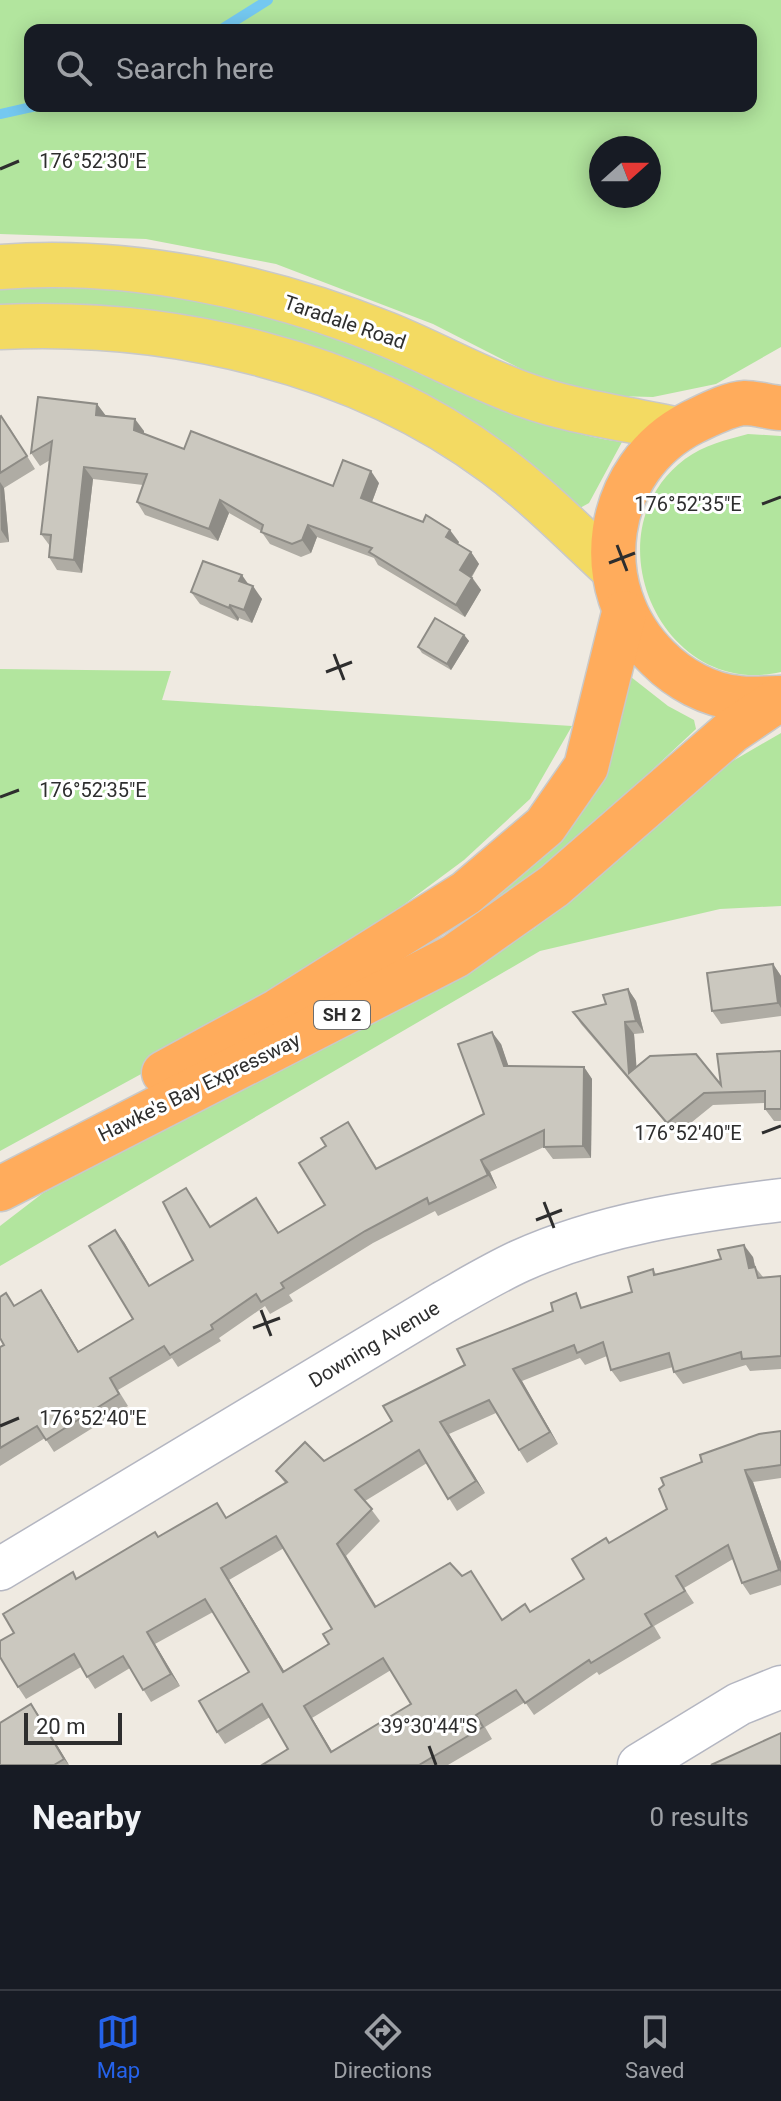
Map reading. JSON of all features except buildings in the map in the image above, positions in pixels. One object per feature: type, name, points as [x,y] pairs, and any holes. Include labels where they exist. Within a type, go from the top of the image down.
[{"type":"highway","name":"SH 2","points":[[624,613],[613,569],[612,536],[620,505],[633,476],[653,450],[678,430],[762,406],[781,382]]},
{"type":"highway","points":[[624,613],[644,644],[670,670],[702,688],[738,698],[781,698]]},
{"type":"highway","name":"Hawke's Bay Expressway","points":[[0,1162],[278,1011],[466,893],[520,849],[545,826],[586,767],[624,613]]},
{"type":"highway","name":"Hawke's Bay Expressway","points":[[0,1189],[455,956],[554,886],[732,731],[781,698]]},
{"type":"main road","name":"Taradale Road","points":[[0,267],[98,267],[260,293],[328,312],[386,334],[523,395],[598,417],[637,420],[678,430]]},
{"type":"main road","points":[[0,327],[80,326],[173,336],[259,355],[364,390],[450,435],[492,462],[613,569]]},
{"type":"street","name":"Downing Avenue","points":[[0,1569],[444,1302],[520,1261],[604,1231],[700,1210],[781,1200]]},
{"type":"street","points":[[639,1765],[739,1704],[781,1687]]},
{"type":"green space","points":[[0,0],[781,0],[781,347],[716,384],[653,397],[614,396],[574,390],[525,371],[433,324],[276,264],[146,239],[0,234]]},
{"type":"green space","points":[[0,285],[145,290],[219,302],[291,320],[397,356],[563,429],[622,442],[589,503],[580,508],[485,434],[0,309]]},
{"type":"green space","points":[[748,434],[781,436],[781,672],[738,674],[702,661],[672,636],[652,603],[641,566],[642,527],[656,490],[692,454]]},
{"type":"green space","points":[[0,669],[171,671],[162,700],[572,726],[530,799],[464,860],[359,938],[154,1067],[0,1151]]},
{"type":"green space","points":[[631,677],[668,706],[694,720],[696,729],[559,857],[495,907],[489,898],[605,761]]},
{"type":"green space","points":[[781,733],[781,906],[720,909],[540,951],[0,1266],[0,1226],[43,1193],[468,971],[535,928],[731,762]]},
{"type":"waterway","points":[[230,24],[268,0]]},
{"type":"waterway","points":[[0,114],[24,109]]}]
